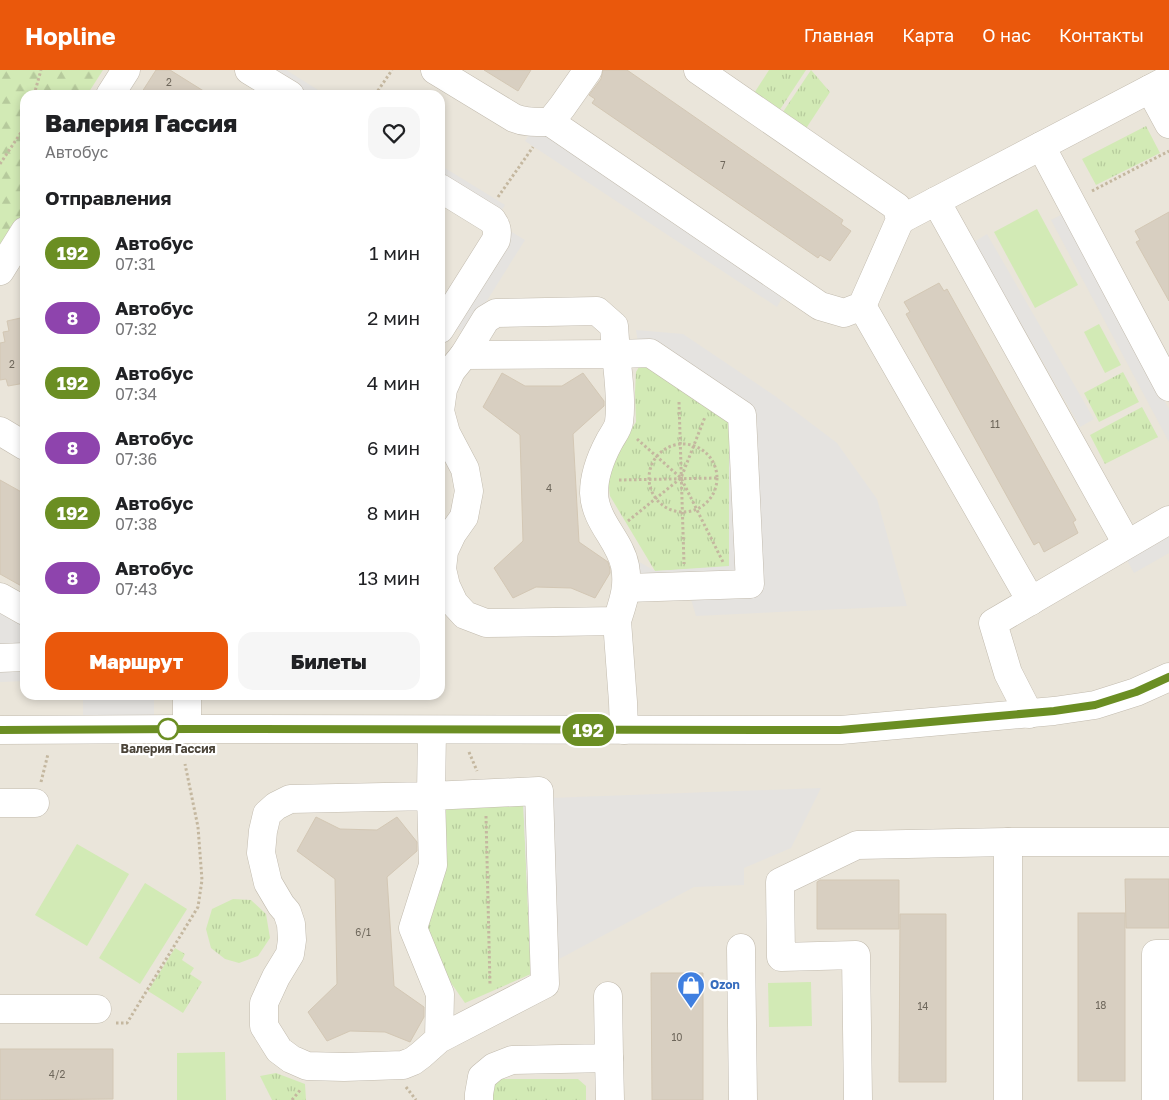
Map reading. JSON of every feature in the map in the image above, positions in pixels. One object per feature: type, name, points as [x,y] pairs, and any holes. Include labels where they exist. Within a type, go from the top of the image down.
[{"type":"street","points":[[113,90],[126,70]]},
{"type":"street","points":[[249,70],[282,90]]},
{"type":"street","points":[[435,70],[514,118],[523,122],[550,122],[820,306],[844,313],[862,306],[900,220],[897,207],[698,70]]},
{"type":"street","points":[[550,122],[588,70]]},
{"type":"street","points":[[900,220],[1160,84],[1169,124]]},
{"type":"street","points":[[1041,146],[1169,387]]},
{"type":"street","points":[[445,191],[492,220],[497,226],[498,233],[496,240],[445,321]]},
{"type":"street","points":[[936,201],[1127,544]]},
{"type":"street","points":[[0,272],[16,232]]},
{"type":"street","points":[[862,306],[1031,601]]},
{"type":"street","points":[[445,385],[451,372],[486,319],[496,313],[597,311],[614,326],[620,401],[619,424],[606,449],[597,473],[594,494],[597,510],[604,527],[619,550],[625,564],[627,588],[617,622],[624,730]]},
{"type":"street","points":[[464,355],[650,353],[742,415],[750,584],[627,588]]},
{"type":"street","points":[[445,429],[465,469],[469,491],[464,517],[452,534],[445,549]]},
{"type":"street","points":[[0,431],[20,443]]},
{"type":"street","points":[[1029,714],[1008,673],[993,623],[1169,520]]},
{"type":"street","points":[[445,582],[454,603],[465,615],[486,623],[617,622]]},
{"type":"street","points":[[0,598],[20,608]]},
{"type":"street","points":[[0,658],[20,657]]},
{"type":"street","points":[[0,730],[840,730],[1029,714],[1095,705],[1136,692],[1169,677]]},
{"type":"street","points":[[187,700],[188,729]]},
{"type":"street","points":[[432,730],[433,865],[413,928],[440,994],[439,1039]]},
{"type":"street","points":[[539,791],[544,984],[439,1039],[413,1061],[403,1064],[344,1067],[307,1066],[291,1059],[279,1050],[264,1026],[264,1003],[276,977],[290,954],[292,940],[291,924],[287,912],[268,883],[261,853],[267,814],[276,806],[290,800],[431,796],[539,791]]},
{"type":"street","points":[[0,803],[35,803]]},
{"type":"street","points":[[858,1100],[856,955],[781,957],[780,882],[857,845],[1008,842],[1169,842]]},
{"type":"street","points":[[1008,842],[1008,1100]]},
{"type":"street","points":[[741,948],[743,1100]]},
{"type":"street","points":[[1156,1100],[1156,954],[1169,954]]},
{"type":"street","points":[[608,996],[610,1100]]},
{"type":"street","points":[[0,1009],[97,1009]]},
{"type":"street","points":[[478,1100],[482,1077],[494,1067],[512,1060],[609,1058]]},
{"type":"path","points":[[35,90],[41,70]]},
{"type":"path","points":[[378,90],[392,70]]},
{"type":"path","points":[[485,216],[550,122]]},
{"type":"path","points":[[0,164],[20,134]]},
{"type":"path","points":[[1084,194],[1169,151]]},
{"type":"path","points":[[678,372],[685,586]]},
{"type":"path","points":[[610,535],[682,478],[713,396]]},
{"type":"path","points":[[619,424],[682,478],[734,585]]},
{"type":"path","points":[[684,444],[694,446],[707,454],[714,464],[717,478],[716,489],[709,500],[697,509],[688,512],[675,512],[664,507],[656,499],[650,486],[649,474],[653,462],[661,452],[672,446],[684,444]]},
{"type":"path","points":[[596,480],[717,478]]},
{"type":"path","points":[[468,751],[486,794],[491,1012]]},
{"type":"path","points":[[35,803],[48,753]]},
{"type":"path","points":[[97,1009],[97,1023],[127,1023],[198,907],[202,880],[198,827],[185,764]]},
{"type":"shaded area","points":[[0,70],[1169,70],[1169,1100],[0,1100]]},
{"type":"shaded area","points":[[259,70],[286,70],[318,90],[292,90]]},
{"type":"shaded area","points":[[534,127],[785,293],[777,307],[525,141]]},
{"type":"shaded area","points":[[445,168],[505,205],[497,217],[445,185]]},
{"type":"shaded area","points":[[1065,213],[1169,409],[1169,442],[1051,220]]},
{"type":"shaded area","points":[[510,231],[525,240],[466,334],[451,325]]},
{"type":"shaded area","points":[[987,234],[1094,419],[1080,427],[974,242]]},
{"type":"shaded area","points":[[636,330],[683,334],[775,396],[837,443],[877,499],[907,606],[696,616],[688,589],[638,590],[636,560],[655,571],[729,566],[729,412],[641,362]]},
{"type":"shaded area","points":[[1169,537],[1169,553],[1134,573],[1127,560]]},
{"type":"shaded area","points":[[0,605],[20,615],[20,655],[0,655]]},
{"type":"shaded area","points":[[20,662],[20,681],[0,682],[0,663]]},
{"type":"shaded area","points":[[83,700],[154,700],[154,716],[83,716]]},
{"type":"shaded area","points":[[821,788],[791,848],[744,868],[744,885],[694,887],[531,974],[523,799]]},
{"type":"green space","points":[[0,70],[103,70],[90,90],[20,90],[20,223],[4,247],[0,249]]},
{"type":"green space","points":[[769,70],[806,70],[777,114],[751,98]]},
{"type":"green space","points":[[811,70],[830,92],[803,133],[779,118]]},
{"type":"green space","points":[[1146,126],[1160,153],[1096,185],[1082,159]]},
{"type":"green space","points":[[1037,209],[1078,285],[1035,308],[994,232]]},
{"type":"green space","points":[[1099,324],[1121,365],[1105,373],[1084,332]]},
{"type":"green space","points":[[643,363],[729,412],[729,567],[655,571],[610,496],[608,480],[612,460],[636,422],[636,372]]},
{"type":"green space","points":[[1123,372],[1139,402],[1099,422],[1084,393]]},
{"type":"green space","points":[[1142,407],[1158,437],[1105,464],[1090,435]]},
{"type":"green space","points":[[523,799],[531,974],[465,1003],[413,928],[443,801]]},
{"type":"green space","points":[[77,844],[129,874],[87,946],[35,915]]},
{"type":"green space","points":[[145,883],[187,909],[140,984],[99,958]]},
{"type":"green space","points":[[233,899],[251,900],[266,914],[270,938],[258,956],[239,963],[225,959],[211,948],[206,929],[212,909]]},
{"type":"green space","points":[[175,948],[185,954],[182,960],[194,968],[190,974],[202,982],[183,1013],[148,991]]},
{"type":"green space","points":[[811,982],[812,1026],[769,1027],[768,983]]},
{"type":"green space","points":[[225,1052],[226,1100],[177,1100],[177,1053]]},
{"type":"green space","points":[[276,1073],[305,1084],[306,1100],[272,1100],[260,1076]]},
{"type":"green space","points":[[494,1079],[578,1079],[586,1086],[586,1100],[489,1100]]},
{"type":"building","points":[[156,70],[170,70],[202,90],[143,90]]},
{"type":"building","points":[[484,70],[531,70],[518,91]]},
{"type":"building","points":[[603,70],[627,70],[843,220],[841,224],[851,231],[830,261],[820,255],[818,258],[592,103],[595,99],[589,95],[601,79]]},
{"type":"building","points":[[1169,212],[1169,301],[1136,242],[1140,240],[1135,231]]},
{"type":"building","points":[[939,283],[944,291],[947,289],[1076,520],[1073,522],[1078,533],[1044,552],[1039,542],[1034,545],[906,314],[910,312],[904,302]]},
{"type":"building","points":[[20,318],[20,384],[8,386],[6,379],[0,380],[0,343],[5,342],[3,332],[9,331],[7,321]]},
{"type":"building","points":[[502,373],[525,386],[562,386],[583,373],[604,401],[604,406],[573,434],[579,542],[608,562],[610,569],[610,573],[595,598],[571,588],[536,587],[513,598],[494,568],[523,541],[520,435],[483,407]]},
{"type":"building","points":[[0,480],[20,491],[20,585],[0,574]]},
{"type":"building","points":[[316,817],[340,829],[377,830],[397,817],[417,842],[417,851],[387,877],[394,986],[424,1007],[424,1017],[410,1042],[385,1032],[350,1031],[327,1041],[308,1012],[337,984],[335,879],[297,851]]},
{"type":"building","points":[[1125,879],[1169,879],[1169,928],[1126,928]]},
{"type":"building","points":[[820,880],[899,880],[899,929],[817,929],[817,882]]},
{"type":"building","points":[[1078,913],[1125,913],[1125,1081],[1078,1081]]},
{"type":"building","points":[[900,914],[946,914],[946,1082],[899,1082]]},
{"type":"building","points":[[651,973],[703,973],[703,1100],[652,1100]]},
{"type":"building","points":[[0,1049],[113,1049],[113,1099],[0,1100]]},
{"type":"bus line","name":"192","points":[[0,730],[840,730],[1054,711],[1095,705],[1136,692],[1169,677]]},
{"type":"place","name":"Валерия Гассия","points":[[168,729]]},
{"type":"place","name":"Ozon","points":[[691,1009]]}]
